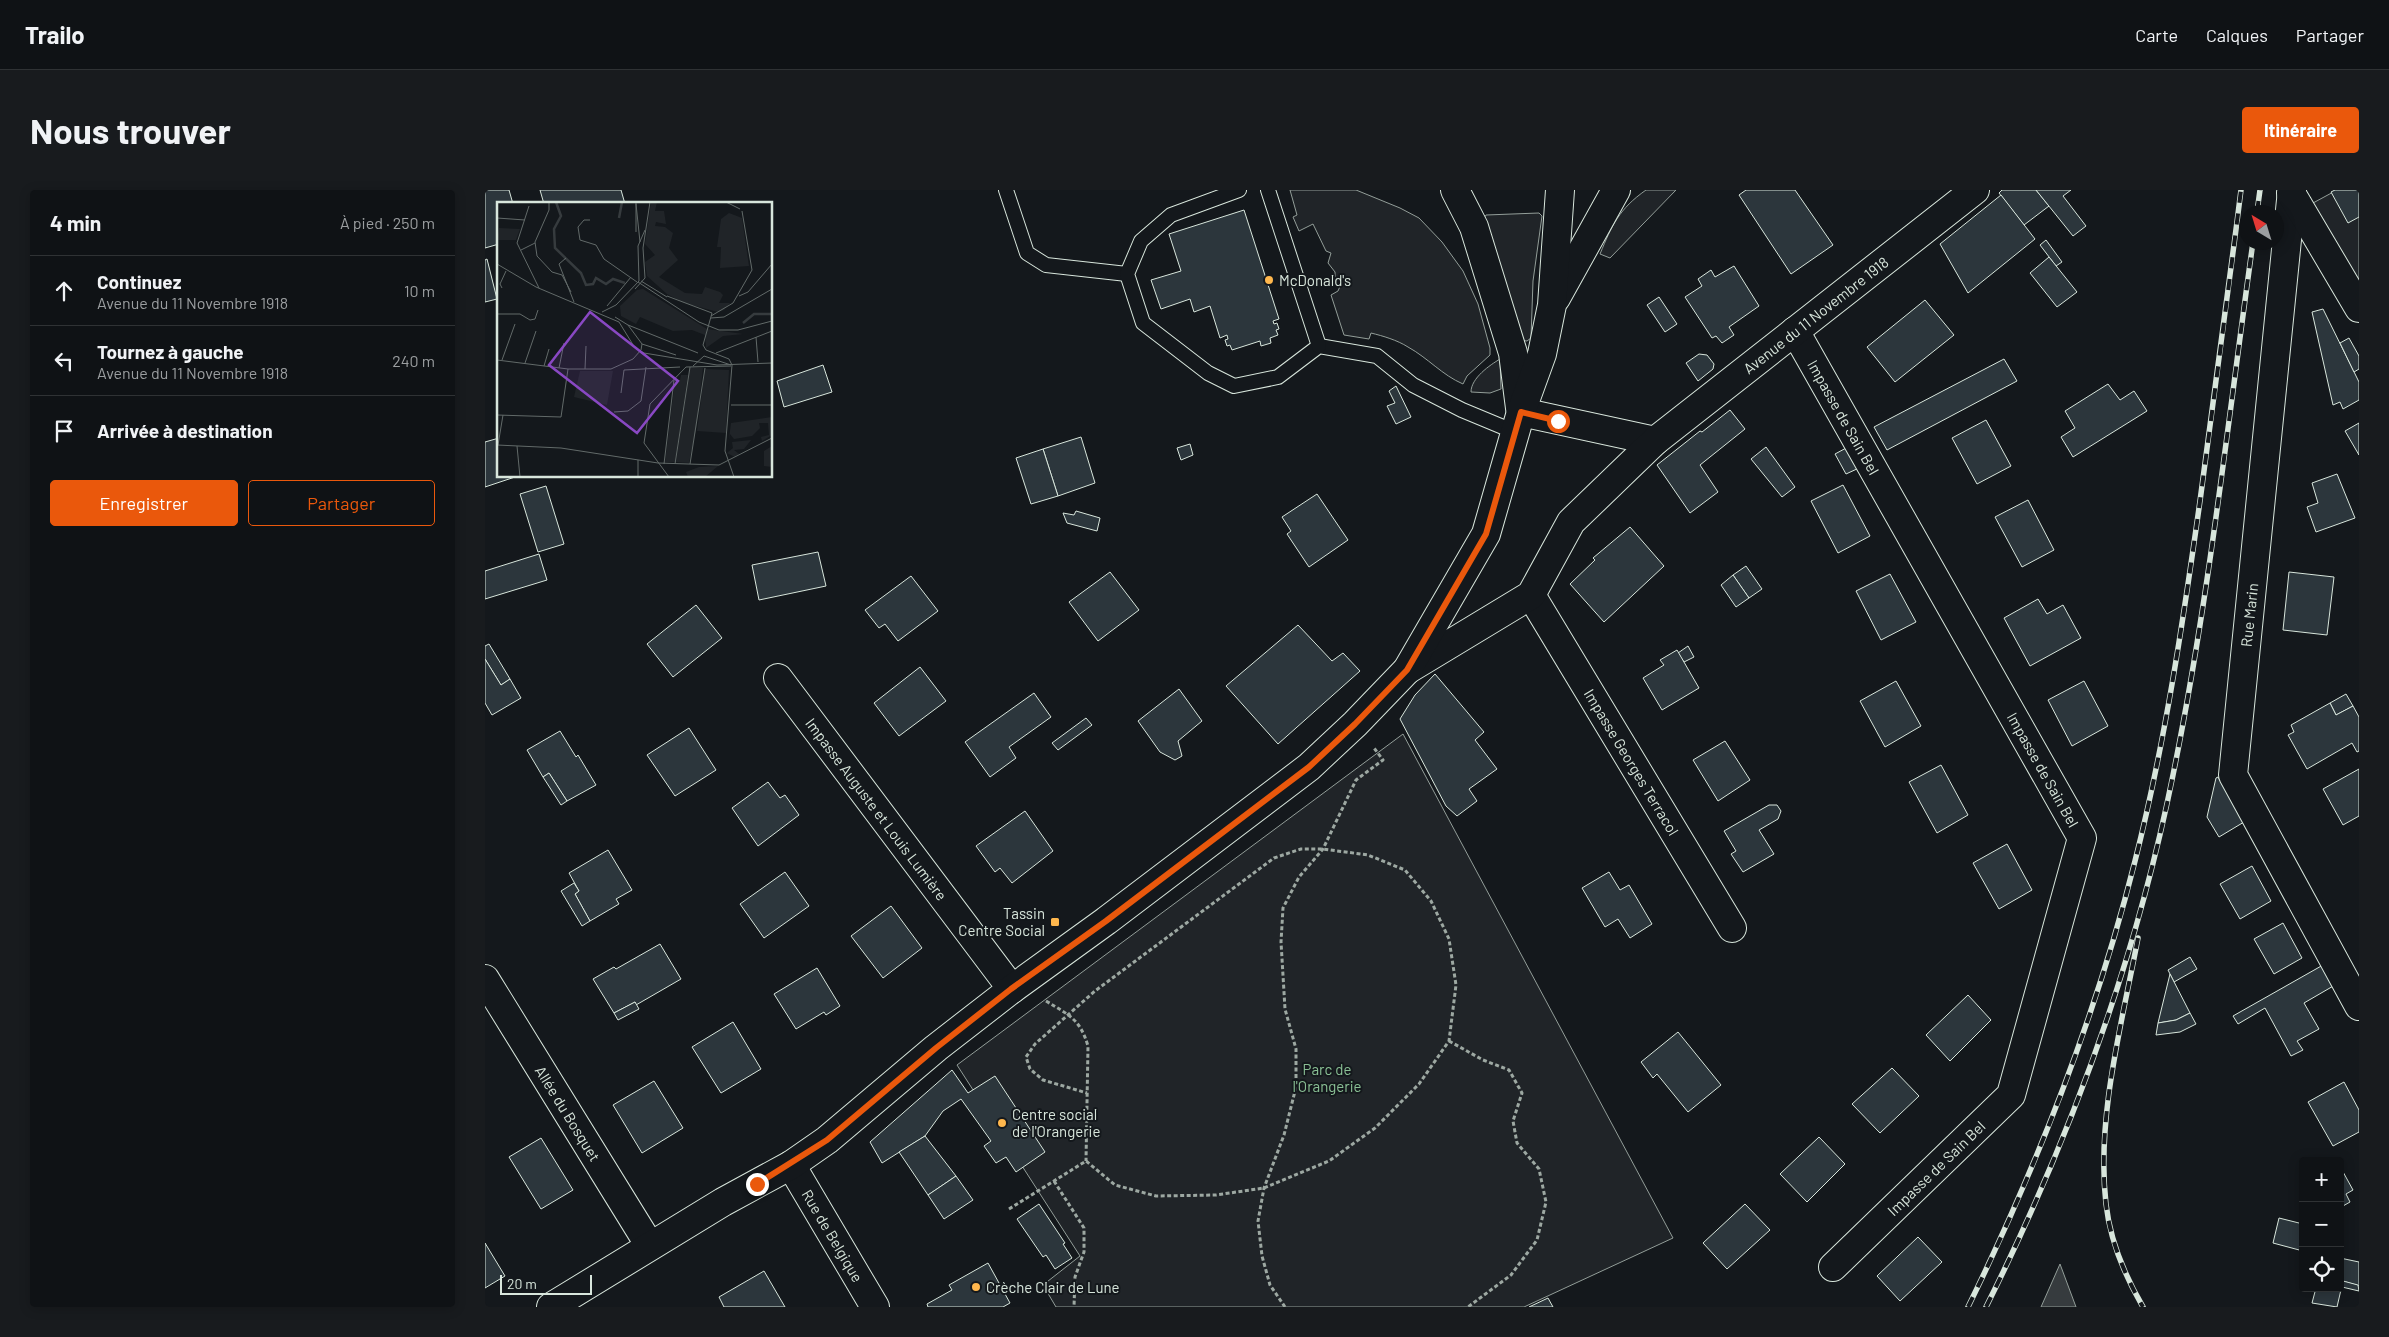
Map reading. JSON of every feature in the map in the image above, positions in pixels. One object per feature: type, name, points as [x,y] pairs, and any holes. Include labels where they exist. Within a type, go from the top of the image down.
[{"type":"street","points":[[1455,190],[1474,227],[1513,353],[1518,422]]},
{"type":"street","points":[[551,1307],[650,1246],[791,1165],[827,1140],[936,1048],[1011,989],[1106,921],[1309,767],[1355,724],[1407,670],[1486,534],[1518,422],[1542,354],[1552,305],[1560,190]]},
{"type":"street","points":[[1552,305],[1616,190]]},
{"type":"street","name":"Avenue du 11 Novembre 1918","points":[[1531,595],[1571,522],[1655,440],[1975,190]]},
{"type":"street","points":[[2291,192],[2359,308]]},
{"type":"street","name":"Rue Marin","points":[[2291,192],[2233,775],[2359,1006]]},
{"type":"street","name":"Impasse de Sain Bel","points":[[1795,331],[2082,838],[2011,1095],[1833,1268]]},
{"type":"street","points":[[1518,422],[1655,440]]},
{"type":"street","points":[[1407,670],[1531,595]]},
{"type":"street","name":"Impasse Georges Terracol","points":[[1531,595],[1732,928]]},
{"type":"street","name":"Impasse Auguste et Louis Lumière","points":[[778,678],[1011,989]]},
{"type":"street","name":"Allée du Bosquet","points":[[485,979],[650,1246]]},
{"type":"street","name":"Rue de Belgique","points":[[791,1165],[875,1307]]},
{"type":"lane","points":[[1006,190],[1027,252],[1046,265],[1127,274]]},
{"type":"lane","points":[[1239,190],[1171,214],[1141,241],[1127,274],[1143,323],[1208,373],[1234,386],[1278,377],[1319,346],[1377,356],[1413,385],[1462,410],[1518,422]]},
{"type":"lane","points":[[1268,190],[1319,346]]},
{"type":"path","points":[[1285,1307],[1270,1285],[1262,1256],[1258,1221],[1264,1188],[1284,1135],[1296,1087],[1296,1049],[1285,1009],[1281,942],[1283,908],[1299,877],[1323,849],[1356,780],[1383,760],[1355,724]]},
{"type":"path","points":[[1086,1162],[1115,1185],[1156,1196],[1216,1195],[1264,1188],[1329,1161],[1375,1128],[1419,1084],[1449,1041],[1456,985],[1449,939],[1431,902],[1405,870],[1368,855],[1323,849],[1301,849],[1274,858],[1095,991],[1069,1016],[1035,1044],[1026,1057],[1030,1069],[1043,1080],[1087,1093]]},
{"type":"path","points":[[1011,989],[1043,999],[1083,1028],[1088,1046],[1086,1162]]},
{"type":"path","points":[[1449,1041],[1483,1060],[1509,1070],[1522,1093],[1513,1121],[1517,1142],[1539,1170],[1547,1202],[1537,1240],[1511,1275],[1468,1307]]},
{"type":"path","points":[[1009,1209],[1086,1162]]},
{"type":"path","points":[[1054,1181],[1084,1228],[1084,1252],[1075,1277],[1074,1307]]},
{"type":"green space","points":[[1290,190],[1356,190],[1419,218],[1442,242],[1463,271],[1478,304],[1490,348],[1490,355],[1467,376],[1463,384],[1448,376],[1415,351],[1395,340],[1371,333],[1369,339],[1344,335],[1331,295],[1338,291],[1341,284],[1335,278],[1335,272],[1328,263],[1331,253],[1326,251],[1313,224],[1299,231],[1293,217],[1297,215]]},
{"type":"green space","points":[[1646,190],[1676,190],[1610,258],[1600,254],[1617,218],[1629,204]]},
{"type":"green space","points":[[2337,190],[2359,190],[2359,281],[2313,203]]},
{"type":"green space","points":[[1539,213],[1542,216],[1533,281],[1531,338],[1527,341],[1519,340],[1484,218],[1486,215]]},
{"type":"green space","points":[[1500,359],[1501,389],[1490,393],[1471,392],[1474,382],[1478,377],[1486,368]]},
{"type":"green space","name":"Parc de l'Orangerie","points":[[1403,734],[1673,1238],[1524,1307],[1056,1307],[1043,1285],[1080,1256],[957,1065]]},
{"type":"shaded area","points":[[2060,1264],[2076,1307],[2041,1307]]},
{"type":"building","points":[[485,190],[509,190],[512,202],[497,202],[497,245],[485,248]]},
{"type":"building","points":[[540,190],[621,190],[624,202],[543,202]]},
{"type":"building","points":[[1746,190],[1795,190],[1833,245],[1791,274],[1739,195]]},
{"type":"building","points":[[2002,190],[2036,190],[2049,206],[2024,225],[1999,193]]},
{"type":"building","points":[[2036,190],[2071,190],[2063,196],[2086,226],[2073,236]]},
{"type":"building","points":[[2335,190],[2359,190],[2359,217],[2348,223],[2331,192]]},
{"type":"building","points":[[2001,195],[2035,239],[1968,293],[1940,244]]},
{"type":"building","points":[[1244,210],[1279,319],[1273,321],[1274,324],[1277,323],[1279,329],[1276,330],[1278,335],[1270,338],[1271,343],[1261,346],[1260,341],[1232,350],[1230,345],[1227,346],[1225,340],[1228,339],[1227,335],[1220,338],[1210,306],[1194,312],[1190,299],[1161,309],[1151,280],[1181,271],[1169,234]]},
{"type":"building","points":[[2046,240],[2062,262],[2056,266],[2040,245]]},
{"type":"building","points":[[2049,257],[2077,292],[2057,307],[2030,273]]},
{"type":"building","points":[[487,259],[497,299],[485,302],[485,260]]},
{"type":"building","points":[[1734,266],[1759,306],[1729,327],[1734,335],[1722,343],[1716,336],[1712,338],[1685,297],[1702,286],[1698,279],[1711,270],[1715,277]]},
{"type":"building","points":[[1659,297],[1677,324],[1665,332],[1647,305]]},
{"type":"building","points":[[1925,300],[1954,335],[1895,382],[1867,347]]},
{"type":"building","points":[[2323,309],[2359,382],[2359,400],[2343,409],[2340,402],[2333,405],[2312,312]]},
{"type":"building","points":[[2349,338],[2359,356],[2359,369],[2354,372],[2340,343]]},
{"type":"building","points":[[1699,354],[1707,355],[1714,364],[1713,369],[1698,381],[1686,363]]},
{"type":"building","points":[[2004,359],[2017,381],[1887,450],[1874,427]]},
{"type":"building","points":[[823,365],[832,392],[784,407],[777,381]]},
{"type":"building","points":[[2108,384],[2120,400],[2134,391],[2147,411],[2073,457],[2061,437],[2075,428],[2065,411]]},
{"type":"building","points":[[1396,386],[1411,417],[1396,424],[1387,406],[1395,403],[1389,391]]},
{"type":"building","points":[[1730,410],[1745,429],[1700,465],[1718,492],[1690,513],[1657,465]]},
{"type":"building","points":[[1986,420],[2011,466],[1977,484],[1952,438]]},
{"type":"building","points":[[2359,423],[2359,455],[2345,431]]},
{"type":"building","points":[[1081,437],[1095,483],[1058,496],[1043,449]]},
{"type":"building","points":[[497,439],[497,478],[512,478],[485,487],[485,442]]},
{"type":"building","points":[[1190,444],[1193,455],[1181,460],[1177,448]]},
{"type":"building","points":[[1766,447],[1795,487],[1782,497],[1751,459]]},
{"type":"building","points":[[1848,447],[1859,468],[1846,474],[1835,454]]},
{"type":"building","points":[[1043,449],[1058,496],[1031,504],[1016,458]]},
{"type":"building","points":[[2337,474],[2355,518],[2316,532],[2307,507],[2318,503],[2312,483]]},
{"type":"building","points":[[1843,485],[1870,536],[1838,553],[1811,501]]},
{"type":"building","points":[[546,486],[564,544],[538,552],[520,494]]},
{"type":"building","points":[[1317,494],[1348,540],[1309,567],[1287,534],[1291,531],[1282,517]]},
{"type":"building","points":[[2028,500],[2054,550],[2022,567],[1995,517]]},
{"type":"building","points":[[1076,511],[1100,518],[1097,531],[1067,523],[1063,513],[1074,515]]},
{"type":"building","points":[[1630,527],[1664,566],[1604,622],[1570,584],[1595,560],[1593,558]]},
{"type":"building","points":[[818,552],[826,586],[759,600],[752,565]]},
{"type":"building","points":[[539,554],[547,580],[485,599],[485,571]]},
{"type":"building","points":[[1746,566],[1762,589],[1749,598],[1733,575]]},
{"type":"building","points":[[1110,572],[1139,610],[1098,641],[1069,602]]},
{"type":"building","points":[[2289,572],[2334,577],[2327,635],[2283,630]]},
{"type":"building","points":[[1890,574],[1916,622],[1881,640],[1856,591]]},
{"type":"building","points":[[1733,575],[1749,598],[1736,607],[1721,585]]},
{"type":"building","points":[[911,576],[938,611],[898,641],[885,624],[879,628],[865,610]]},
{"type":"building","points":[[2038,599],[2047,614],[2063,605],[2081,638],[2030,666],[2004,618]]},
{"type":"building","points":[[696,605],[722,638],[673,677],[647,644]]},
{"type":"building","points":[[1298,625],[1332,661],[1343,653],[1360,671],[1278,744],[1226,686]]},
{"type":"building","points":[[489,644],[510,679],[501,685],[485,659],[485,646]]},
{"type":"building","points":[[1688,646],[1694,657],[1684,662],[1678,653]]},
{"type":"building","points":[[1677,650],[1699,688],[1662,710],[1643,678],[1664,665],[1660,660]]},
{"type":"building","points":[[485,659],[501,685],[510,679],[521,698],[492,715],[485,703]]},
{"type":"building","points":[[920,667],[946,701],[899,736],[874,703]]},
{"type":"building","points":[[1435,674],[1484,732],[1475,740],[1497,769],[1469,789],[1477,801],[1457,816],[1446,806],[1400,719],[1415,695]]},
{"type":"building","points":[[1896,681],[1921,726],[1885,747],[1860,701]]},
{"type":"building","points":[[2084,681],[2108,726],[2072,746],[2048,700]]},
{"type":"building","points":[[1179,689],[1202,721],[1178,741],[1182,756],[1175,760],[1160,752],[1138,721]]},
{"type":"building","points":[[1034,693],[1051,717],[1009,747],[1016,758],[990,777],[965,742]]},
{"type":"building","points":[[2346,694],[2353,706],[2336,715],[2330,703]]},
{"type":"building","points":[[2330,703],[2336,715],[2353,706],[2359,717],[2359,751],[2357,752],[2352,743],[2307,769],[2288,735],[2294,732],[2291,725]]},
{"type":"building","points":[[1086,718],[1092,725],[1058,750],[1052,743]]},
{"type":"building","points":[[689,728],[716,770],[675,796],[647,755]]},
{"type":"building","points":[[560,731],[576,757],[578,755],[596,785],[567,801],[549,773],[543,777],[527,750]]},
{"type":"building","points":[[1725,741],[1750,780],[1718,801],[1693,760]]},
{"type":"building","points":[[1941,765],[1968,815],[1937,833],[1909,782]]},
{"type":"building","points":[[2359,769],[2359,816],[2343,825],[2323,789]]},
{"type":"building","points":[[549,773],[567,801],[561,805],[543,777]]},
{"type":"building","points":[[2218,777],[2244,822],[2219,837],[2207,817],[2216,778]]},
{"type":"building","points":[[768,782],[780,798],[785,795],[799,815],[758,846],[732,808]]},
{"type":"building","points":[[1769,805],[1777,805],[1781,811],[1778,819],[1759,830],[1774,854],[1743,872],[1731,854],[1736,851],[1724,831]]},
{"type":"building","points":[[1025,811],[1053,851],[1012,883],[1000,868],[995,872],[976,846]]},
{"type":"building","points":[[2007,844],[2032,890],[1999,909],[1973,863]]},
{"type":"building","points":[[608,850],[632,890],[616,899],[619,904],[590,921],[575,894],[579,891],[569,873]]},
{"type":"building","points":[[2252,866],[2271,901],[2240,919],[2220,884]]},
{"type":"building","points":[[785,872],[809,906],[764,938],[740,904]]},
{"type":"building","points":[[1609,872],[1620,890],[1629,885],[1652,924],[1630,938],[1618,919],[1605,927],[1582,888]]},
{"type":"building","points":[[574,883],[579,891],[575,894],[590,921],[582,926],[561,891]]},
{"type":"building","points":[[891,906],[922,948],[883,978],[851,936]]},
{"type":"building","points":[[2283,923],[2302,958],[2274,974],[2254,939]]},
{"type":"building","points":[[660,944],[681,979],[636,1005],[635,1002],[614,1013],[593,979],[614,967],[616,969]]},
{"type":"building","points":[[2190,957],[2197,969],[2174,982],[2168,970]]},
{"type":"building","points":[[2323,965],[2335,985],[2304,1003],[2319,1029],[2297,1041],[2303,1050],[2291,1056],[2265,1008],[2238,1024],[2233,1016]]},
{"type":"building","points":[[817,968],[840,1006],[826,1015],[824,1012],[796,1029],[774,994]]},
{"type":"building","points":[[2170,974],[2190,1013],[2176,1020],[2158,1023]]},
{"type":"building","points":[[1968,995],[1991,1020],[1950,1061],[1926,1035]]},
{"type":"building","points":[[635,1002],[639,1009],[618,1020],[614,1013]]},
{"type":"building","points":[[2190,1013],[2196,1024],[2180,1032],[2156,1035],[2158,1023],[2176,1020]]},
{"type":"building","points":[[733,1022],[761,1069],[721,1093],[692,1047]]},
{"type":"building","points":[[1678,1032],[1721,1085],[1688,1112],[1657,1074],[1653,1078],[1641,1062]]},
{"type":"building","points":[[1892,1068],[1919,1096],[1880,1133],[1852,1104]]},
{"type":"building","name":"Centre social de l'Orangerie","points":[[952,1070],[968,1093],[995,1076],[1045,1152],[1016,1172],[1006,1157],[996,1163],[984,1146],[991,1141],[961,1099],[943,1111],[925,1136],[882,1163],[870,1142]]},
{"type":"building","points":[[654,1081],[683,1128],[642,1153],[613,1105]]},
{"type":"building","points":[[2344,1082],[2359,1110],[2359,1132],[2333,1146],[2308,1102]]},
{"type":"building","points":[[925,1136],[956,1176],[928,1195],[899,1152]]},
{"type":"building","points":[[1819,1137],[1845,1164],[1807,1202],[1780,1174]]},
{"type":"building","points":[[541,1138],[573,1190],[541,1209],[509,1157]]},
{"type":"building","points":[[2344,1174],[2353,1190],[2346,1194],[2350,1202],[2344,1205]]},
{"type":"building","points":[[956,1176],[973,1200],[944,1219],[928,1195]]},
{"type":"building","points":[[1039,1204],[1065,1243],[1063,1244],[1072,1258],[1055,1269],[1046,1255],[1043,1257],[1017,1219]]},
{"type":"building","points":[[1745,1204],[1770,1230],[1727,1269],[1703,1243]]},
{"type":"building","points":[[2279,1218],[2299,1223],[2299,1250],[2273,1243]]},
{"type":"building","points":[[1918,1237],[1942,1262],[1900,1301],[1877,1276]]},
{"type":"building","points":[[485,1243],[505,1276],[485,1288]]},
{"type":"building","points":[[2344,1259],[2359,1262],[2359,1286],[2344,1281]]},
{"type":"building","name":"Crèche Clair de Lune","points":[[988,1263],[1010,1303],[1003,1307],[928,1307],[927,1304],[952,1290],[949,1285]]},
{"type":"building","points":[[764,1271],[785,1307],[724,1307],[719,1297]]},
{"type":"building","points":[[2344,1281],[2358,1285],[2359,1291],[2344,1287]]},
{"type":"building","points":[[2315,1292],[2340,1292],[2337,1307],[2312,1303]]},
{"type":"building","points":[[1548,1298],[1553,1307],[1529,1307]]},
{"type":"railway","points":[[1968,1307],[2018,1199],[2063,1089],[2102,976],[2146,817],[2180,637],[2241,190]]},
{"type":"railway","points":[[2258,205],[2260,190]]},
{"type":"railway","points":[[1986,1307],[2045,1179],[2097,1047],[2120,980],[2158,844],[2186,709],[2208,576],[2252,250]]},
{"type":"railway","points":[[2138,938],[2112,1071],[2105,1138],[2104,1171],[2106,1204],[2111,1231],[2124,1270],[2143,1307]]},
{"type":"place","name":"McDonald's","points":[[1269,280]]},
{"type":"place","name":"Tassin Centre Social","points":[[1055,922]]},
{"type":"place","name":"Centre social de l'Orangerie","points":[[1002,1123]]},
{"type":"place","name":"Crèche Clair de Lune","points":[[976,1287]]},
{"type":"route","points":[[757,1184],[791,1165],[827,1140],[936,1048],[1011,989],[1106,921],[1309,767],[1355,724],[1407,670],[1486,534],[1521,412],[1558,421]]}]
